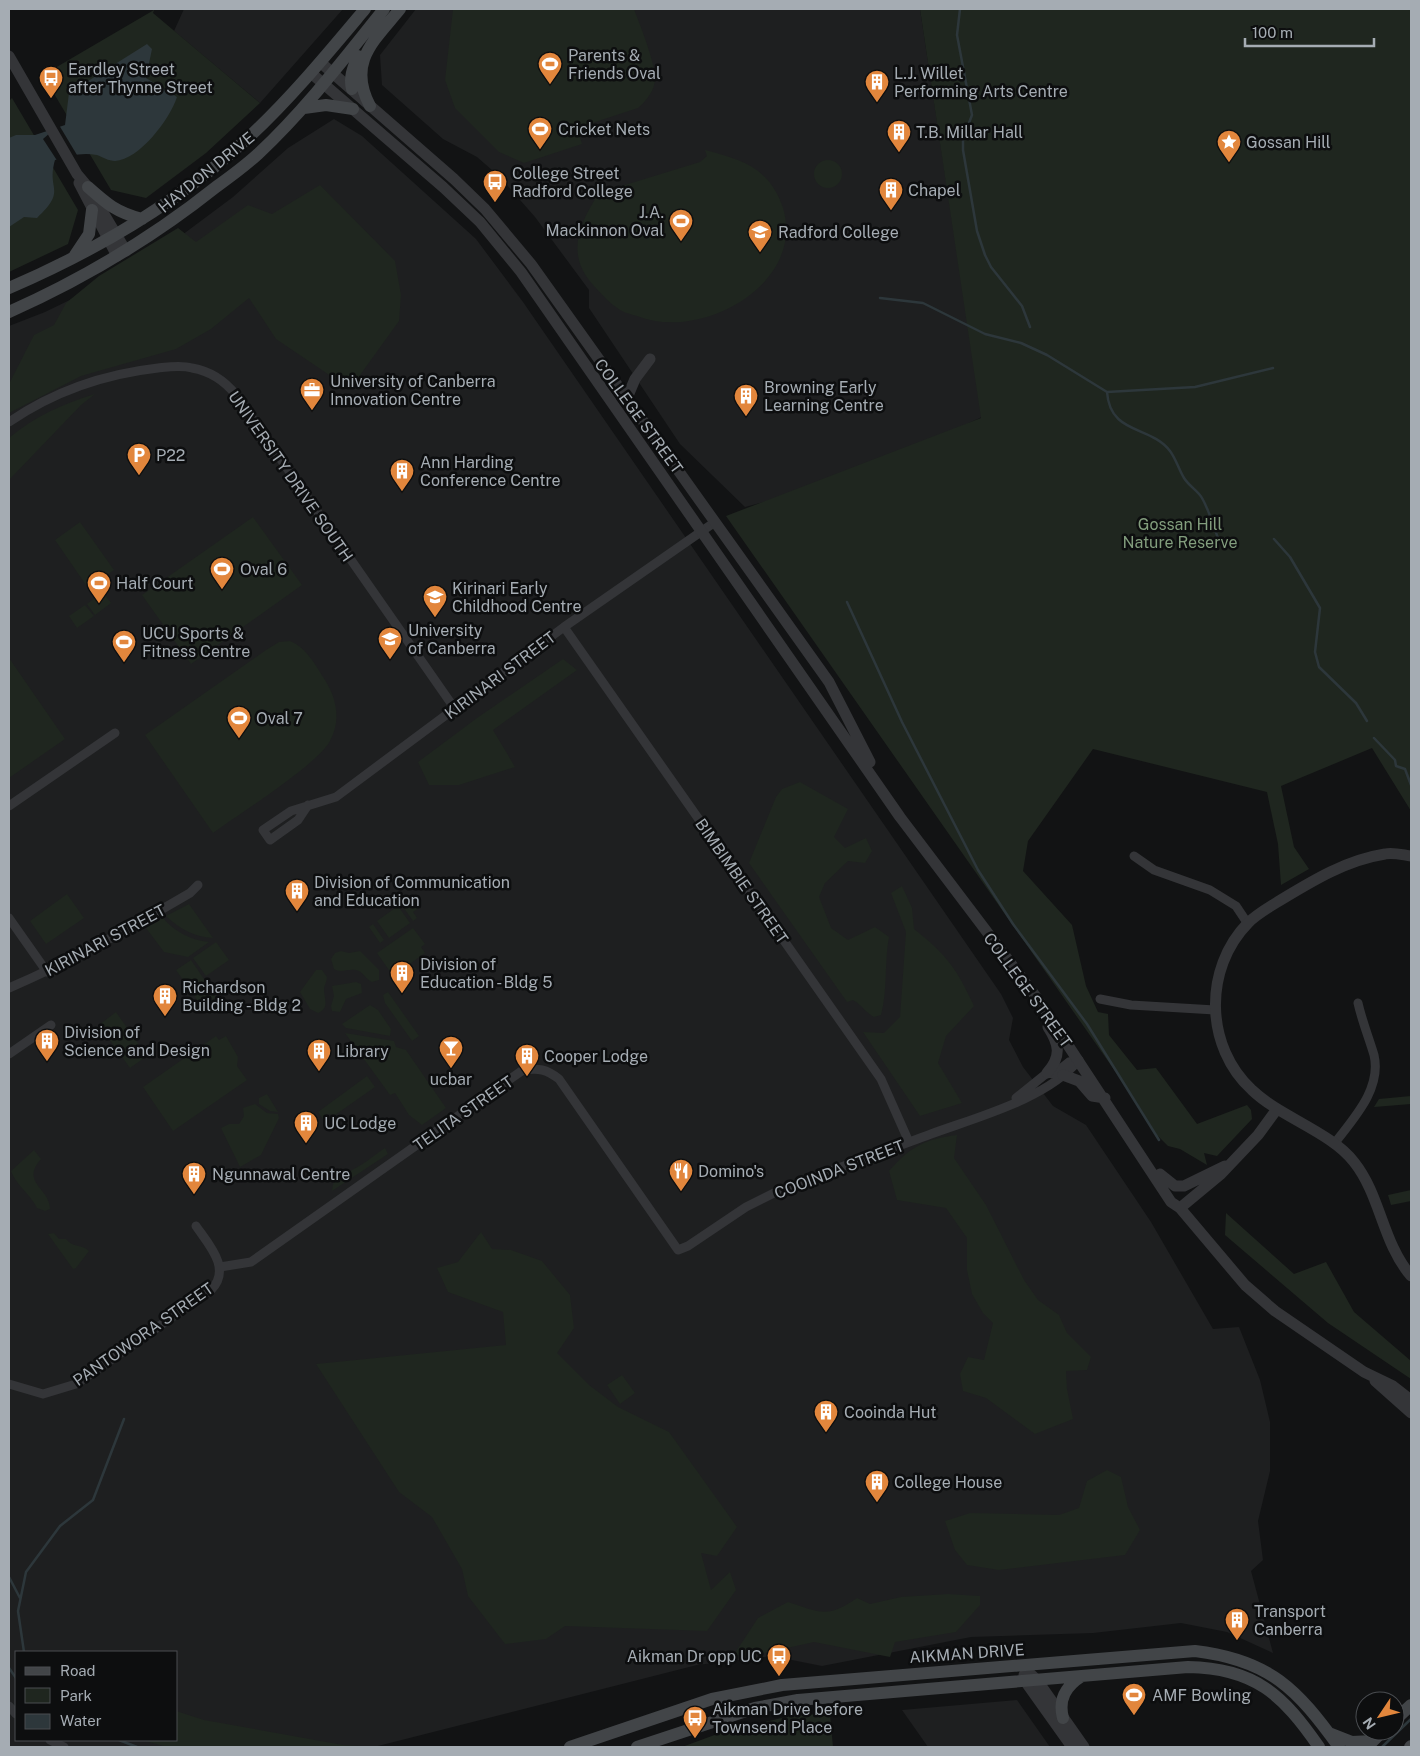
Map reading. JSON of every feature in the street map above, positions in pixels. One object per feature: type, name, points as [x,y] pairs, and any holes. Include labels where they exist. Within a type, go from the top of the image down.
[{"type":"main road","name":"HAYDON DRIVE","points":[[9,288],[112,237],[190,186],[248,138],[311,73],[365,9]]},
{"type":"main road","name":"HAYDON DRIVE","points":[[9,312],[59,290],[122,254],[174,221],[256,156],[304,108],[384,9]]},
{"type":"main road","points":[[352,90],[351,73],[360,52],[395,9]]},
{"type":"main road","points":[[370,106],[362,92],[360,80],[365,53],[400,9]]},
{"type":"main road","points":[[304,108],[326,105],[353,109]]},
{"type":"main road","points":[[88,187],[111,208],[142,219]]},
{"type":"main road","points":[[74,257],[89,234],[92,210]]},
{"type":"main road","name":"AIKMAN DRIVE","points":[[570,1747],[718,1697],[782,1686],[842,1679],[1180,1652],[1221,1654],[1258,1666],[1275,1676],[1299,1696],[1339,1747]]},
{"type":"main road","name":"AIKMAN DRIVE","points":[[637,1747],[755,1708],[798,1700],[1188,1667],[1219,1670],[1234,1674],[1249,1679],[1276,1695],[1298,1717],[1319,1747]]},
{"type":"main road","points":[[1064,1718],[1061,1706],[1064,1693],[1073,1682],[1082,1676]]},
{"type":"main road","points":[[1329,1734],[1352,1742],[1370,1744]]},
{"type":"street","points":[[9,56],[77,174],[88,187],[122,254]]},
{"type":"street","name":"COLLEGE STREET","points":[[320,62],[485,209],[531,264],[829,682],[900,816]]},
{"type":"street","name":"COLLEGE STREET","points":[[311,73],[443,187],[480,222],[533,287],[900,816],[1036,998],[1155,1171],[1177,1198],[1180,1208],[1245,1284],[1290,1322],[1364,1372],[1411,1413]]},
{"type":"street","points":[[77,174],[80,187],[92,210],[112,237]]},
{"type":"street","points":[[627,398],[634,379],[650,359]]},
{"type":"street","name":"UNIVERSITY DRIVE SOUTH","points":[[9,422],[54,396],[77,386],[137,370],[183,367],[198,370],[218,378],[236,395],[455,709]]},
{"type":"street","name":"KIRINARI STREET","points":[[308,805],[298,820],[270,840],[264,830],[291,811],[308,805],[336,797],[564,627],[715,522]]},
{"type":"street","name":"BIMBIMBIE STREET","points":[[564,627],[881,1079],[909,1142]]},
{"type":"street","points":[[9,806],[115,733]]},
{"type":"street","points":[[1411,856],[1386,853],[1339,866],[1284,898],[1248,924],[1225,959],[1218,978],[1215,1010],[1218,1031],[1228,1059],[1239,1077],[1262,1099],[1334,1144],[1353,1161],[1363,1175],[1386,1235],[1400,1262],[1411,1276]]},
{"type":"street","points":[[1134,856],[1154,870],[1210,890],[1236,906],[1248,924]]},
{"type":"street","name":"KIRINARI STREET","points":[[9,988],[48,972],[114,938],[190,893],[198,885]]},
{"type":"street","points":[[9,918],[48,972]]},
{"type":"street","points":[[1036,998],[1037,1011],[1059,1047],[1058,1057],[1047,1073]]},
{"type":"street","points":[[1100,999],[1131,1005],[1215,1010]]},
{"type":"street","points":[[1334,1144],[1358,1114],[1373,1084],[1374,1056],[1358,1003]]},
{"type":"street","points":[[9,1054],[51,1025]]},
{"type":"street","name":"COOINDA STREET","points":[[1008,1104],[1047,1073],[1054,1074],[1069,1062],[1079,1060]]},
{"type":"street","name":"COOINDA STREET","points":[[678,1250],[688,1246],[746,1207],[778,1191],[1008,1104],[1040,1090],[1063,1075],[1079,1060]]},
{"type":"street","name":"TELITA STREET","points":[[220,1268],[251,1262],[523,1070],[537,1068],[548,1070],[559,1079],[678,1250]]},
{"type":"street","points":[[1063,1075],[1079,1081],[1092,1096],[1105,1098]]},
{"type":"street","points":[[1180,1208],[1222,1174],[1258,1135],[1278,1109]]},
{"type":"street","points":[[1155,1171],[1175,1186],[1184,1186],[1229,1165]]},
{"type":"street","name":"PANTOWORA STREET","points":[[9,1384],[43,1394],[76,1384],[211,1290],[219,1279],[220,1268],[217,1258],[196,1226]]},
{"type":"street","name":"COLLEGE STREET","points":[[1364,1372],[1393,1386],[1411,1400]]},
{"type":"street","points":[[1022,1666],[1072,1747]]},
{"type":"street","points":[[1031,1680],[1064,1718],[1084,1747]]},
{"type":"street","points":[[52,1741],[64,1747]]},
{"type":"shaded area","points":[[184,9],[343,9],[260,103],[174,31]]},
{"type":"shaded area","name":"Radford College","points":[[416,9],[920,9],[982,417],[846,480],[745,507],[680,444],[589,308],[589,290],[535,217],[500,177],[477,157],[443,139],[382,85],[380,55]]},
{"type":"shaded area","name":"University of Canberra","points":[[334,119],[362,136],[476,239],[523,302],[1001,994],[1013,1018],[1009,1040],[1023,1067],[1053,1106],[1086,1125],[1151,1222],[1213,1329],[1239,1327],[1260,1380],[1270,1422],[1270,1471],[1258,1521],[1263,1560],[1251,1571],[1273,1653],[1227,1632],[1181,1623],[1093,1633],[971,1637],[822,1666],[772,1656],[697,1665],[374,1747],[9,1747],[9,326],[45,312],[111,280],[174,241],[233,197],[288,148]]},
{"type":"shaded area","points":[[1017,1700],[1050,1747],[928,1747],[902,1710]]},
{"type":"green space","name":"Parents & Friends Oval","points":[[453,9],[634,9],[653,63],[654,87],[638,108],[577,128],[582,144],[524,163],[499,152],[455,108],[445,80]]},
{"type":"green space","name":"Gossan Hill Nature Reserve","points":[[920,9],[1411,9],[1411,811],[1372,748],[1281,786],[1294,847],[1309,869],[1281,885],[1278,844],[1267,792],[1093,749],[1028,841],[1023,871],[1072,925],[1086,986],[1098,1012],[1108,1014],[1109,1035],[1137,1070],[1156,1068],[1197,1124],[1247,1105],[1251,1110],[1252,1119],[1217,1156],[1204,1153],[1207,1165],[1180,1149],[1168,1146],[1157,1135],[1136,1101],[726,516],[981,418]]},
{"type":"green space","points":[[154,10],[153,13],[260,103],[206,153],[146,198],[111,190],[43,75]]},
{"type":"green space","points":[[12,98],[78,210],[68,244],[9,272],[9,101]]},
{"type":"green space","name":"J.A. Mackinnon Oval","points":[[705,150],[746,163],[766,178],[773,187],[783,208],[786,236],[779,261],[764,282],[743,300],[717,313],[690,321],[663,322],[620,310],[610,303],[594,286],[580,263],[578,240],[586,216],[599,193],[700,162],[707,156]]},
{"type":"green space","points":[[828,160],[838,164],[842,174],[838,184],[828,188],[818,184],[814,174],[818,164]]},
{"type":"green space","points":[[320,185],[395,261],[401,295],[399,321],[350,389],[276,339],[249,298],[211,329],[176,349],[81,376],[9,413],[9,384],[34,335],[54,325],[66,303],[99,276],[178,228],[196,242],[248,205],[272,214]]},
{"type":"green space","points":[[95,394],[81,405],[9,480],[9,438],[29,423],[50,412]]},
{"type":"green space","name":"Oval 6","points":[[253,517],[302,585],[191,664],[142,595]]},
{"type":"green space","points":[[80,522],[114,570],[88,588],[55,540]]},
{"type":"green space","name":"Half Court","points":[[103,592],[111,603],[95,615],[87,604]]},
{"type":"green space","name":"Half Court","points":[[85,605],[94,616],[77,628],[69,616]]},
{"type":"green space","name":"Oval 7","points":[[290,641],[301,648],[314,663],[329,687],[335,702],[336,726],[330,741],[310,763],[294,776],[213,833],[145,735],[266,650],[279,642]]},
{"type":"green space","points":[[9,658],[65,739],[9,778]]},
{"type":"green space","points":[[563,659],[577,670],[493,730],[515,767],[459,785],[429,785],[418,762],[477,718]]},
{"type":"green space","points":[[800,782],[848,809],[834,837],[845,848],[866,838],[872,851],[865,863],[848,861],[825,883],[819,897],[831,928],[848,940],[875,927],[889,937],[881,1015],[874,1017],[853,1000],[847,1002],[749,863],[776,797],[782,789]]},
{"type":"green space","points":[[902,886],[912,908],[914,929],[950,963],[974,1006],[946,1036],[938,1063],[962,1103],[920,1116],[863,1032],[884,1033],[900,1017],[906,932],[891,893]]},
{"type":"green space","points":[[67,894],[84,918],[46,944],[30,921]]},
{"type":"green space","points":[[411,897],[419,908],[413,912],[417,918],[413,921],[401,904]]},
{"type":"green space","points":[[189,904],[213,938],[188,932],[166,916]]},
{"type":"green space","points":[[398,906],[410,923],[389,938],[377,921]]},
{"type":"green space","points":[[163,918],[184,935],[209,942],[188,957],[164,952],[146,928]]},
{"type":"green space","points":[[373,924],[384,940],[380,943],[369,927]]},
{"type":"green space","points":[[413,928],[425,944],[421,947],[425,953],[393,976],[377,953]]},
{"type":"green space","points":[[216,942],[229,960],[206,976],[193,958]]},
{"type":"green space","points":[[341,951],[349,953],[360,951],[379,970],[379,980],[372,982],[356,970],[340,971],[334,969],[331,959],[335,953]]},
{"type":"green space","points":[[191,960],[216,997],[202,1007],[176,970]]},
{"type":"green space","points":[[316,970],[322,970],[327,977],[324,988],[326,1003],[324,1009],[318,1013],[310,1009],[300,992]]},
{"type":"green space","points":[[356,982],[361,984],[362,993],[346,999],[340,1012],[332,1011],[331,1006],[334,996],[332,986]]},
{"type":"green space","points":[[388,992],[419,1036],[412,1041],[385,1003],[383,995]]},
{"type":"green space","points":[[370,1005],[378,1010],[391,1029],[390,1036],[346,1028],[342,1024]]},
{"type":"green space","points":[[116,1012],[147,1056],[130,1068],[99,1025]]},
{"type":"green space","points":[[345,1033],[394,1041],[396,1047],[406,1050],[446,1108],[422,1125],[409,1115],[395,1093],[390,1095]]},
{"type":"green space","points":[[216,1036],[219,1040],[226,1036],[238,1057],[237,1066],[247,1080],[173,1131],[143,1087]]},
{"type":"green space","points":[[367,1076],[375,1087],[335,1115],[327,1114],[324,1121],[318,1112]]},
{"type":"green space","points":[[267,1094],[278,1112],[270,1111],[259,1104],[259,1098]]},
{"type":"green space","points":[[1411,1096],[1411,1104],[1374,1107],[1379,1099]]},
{"type":"green space","points":[[255,1104],[267,1113],[278,1114],[279,1118],[261,1155],[240,1167],[221,1128],[229,1124],[239,1124],[244,1116],[243,1108]]},
{"type":"green space","points":[[957,1135],[954,1158],[986,1205],[1024,1280],[1038,1300],[1059,1315],[1067,1333],[1091,1357],[1087,1370],[1066,1371],[1067,1389],[1073,1419],[1035,1434],[986,1398],[963,1391],[960,1374],[968,1357],[984,1360],[993,1323],[983,1313],[972,1294],[967,1270],[967,1238],[946,1208],[897,1200],[889,1171],[911,1150],[936,1139]]},
{"type":"green space","points":[[385,1148],[388,1154],[332,1191],[335,1172],[340,1174],[353,1170]]},
{"type":"green space","points":[[34,1150],[41,1159],[35,1167],[35,1180],[49,1202],[50,1209],[45,1211],[37,1208],[16,1181],[11,1171]]},
{"type":"green space","points":[[1411,1190],[1411,1201],[1391,1205],[1388,1195]]},
{"type":"green space","points":[[1226,1213],[1294,1274],[1326,1262],[1354,1312],[1411,1361],[1411,1379],[1328,1323],[1225,1235]]},
{"type":"green space","points":[[481,1232],[492,1249],[511,1250],[542,1261],[570,1295],[574,1328],[557,1353],[589,1385],[618,1407],[669,1432],[737,1527],[717,1556],[701,1553],[711,1590],[730,1572],[736,1590],[707,1631],[565,1626],[546,1639],[505,1644],[468,1596],[462,1569],[432,1517],[399,1492],[316,1364],[506,1345],[503,1312],[448,1292],[437,1268],[458,1262]]},
{"type":"green space","points":[[54,1233],[59,1239],[66,1239],[72,1244],[89,1251],[76,1268],[73,1269],[48,1234]]},
{"type":"green space","points":[[622,1375],[635,1393],[620,1404],[607,1385]]},
{"type":"green space","points":[[1107,1470],[1121,1477],[1128,1507],[1140,1530],[1125,1555],[999,1570],[967,1565],[955,1550],[945,1521],[970,1513],[1059,1515],[1079,1508],[1087,1481]]},
{"type":"green space","points":[[948,1594],[980,1596],[980,1605],[956,1632],[895,1642],[890,1657],[814,1642],[760,1654],[733,1656],[758,1618],[788,1602],[824,1612],[839,1609],[857,1598],[870,1604],[901,1597]]},
{"type":"green space","points":[[178,1712],[204,1720],[343,1745],[375,1747],[167,1747],[146,1741],[178,1741]]},
{"type":"green space","points":[[798,1714],[830,1715],[833,1747],[682,1747],[720,1733]]},
{"type":"water","points":[[147,44],[152,49],[146,78],[177,97],[161,127],[134,154],[124,159],[113,161],[97,155],[86,154],[55,160],[53,170],[54,195],[52,201],[37,218],[24,217],[9,227],[9,138],[16,135],[35,135],[65,125],[69,93]]},
{"type":"pier","points":[[59,125],[77,155],[58,162],[43,139]]},
{"type":"waterway","points":[[960,9],[957,35],[972,115],[963,139],[963,150],[977,231],[991,267],[1022,306],[1030,327]]},
{"type":"waterway","points":[[880,298],[923,303],[985,334],[1021,343],[1047,355],[1107,392],[1195,387],[1273,368]]},
{"type":"waterway","points":[[1107,392],[1110,406],[1115,416],[1123,423],[1162,443],[1170,451],[1188,484],[1202,498],[1218,538]]},
{"type":"waterway","points":[[1274,539],[1290,557],[1320,608],[1315,652],[1319,667],[1356,703],[1367,721]]},
{"type":"waterway","points":[[847,602],[902,722],[978,870],[1013,924],[1087,1024],[1159,1140]]},
{"type":"waterway","points":[[1374,738],[1395,760],[1396,766],[1405,769],[1411,785]]},
{"type":"waterway","points":[[24,1651],[18,1611],[26,1572],[60,1526],[93,1500],[124,1419]]},
{"type":"waterway","points":[[9,1577],[20,1598]]},
{"type":"waterway","points":[[9,1668],[15,1677]]},
{"type":"waterway","points":[[1382,1747],[1411,1719]]},
{"type":"waterway","points":[[122,1741],[137,1747]]},
{"type":"place","name":"Parents & Friends Oval","points":[[550,85]]},
{"type":"place","name":"Eardley Street after Thynne Street","points":[[51,99]]},
{"type":"place","name":"L.J. Willet Performing Arts Centre","points":[[877,103]]},
{"type":"place","name":"Cricket Nets","points":[[540,150]]},
{"type":"place","name":"T.B. Millar Hall","points":[[899,153]]},
{"type":"place","name":"Gossan Hill","points":[[1229,163]]},
{"type":"place","name":"College Street Radford College","points":[[495,203]]},
{"type":"place","name":"Chapel","points":[[891,211]]},
{"type":"place","name":"J.A. Mackinnon Oval","points":[[681,242]]},
{"type":"place","name":"Radford College","points":[[760,253]]},
{"type":"place","name":"University of Canberra Innovation Centre","points":[[312,411]]},
{"type":"place","name":"Browning Early Learning Centre","points":[[746,417]]},
{"type":"place","name":"P22","points":[[139,476]]},
{"type":"place","name":"Ann Harding Conference Centre","points":[[402,492]]},
{"type":"place","name":"Oval 6","points":[[222,590]]},
{"type":"place","name":"Half Court","points":[[99,604]]},
{"type":"place","name":"Kirinari Early Childhood Centre","points":[[435,618]]},
{"type":"place","name":"University of Canberra","points":[[390,660]]},
{"type":"place","name":"UCU Sports & Fitness Centre","points":[[124,663]]},
{"type":"place","name":"Oval 7","points":[[239,739]]},
{"type":"place","name":"Division of Communication and Education","points":[[297,912]]},
{"type":"place","name":"Division of Education - Bldg 5","points":[[402,994]]},
{"type":"place","name":"Richardson Building - Bldg 2","points":[[165,1017]]},
{"type":"place","name":"Division of Science and Design","points":[[47,1062]]},
{"type":"place","name":"ucbar","points":[[451,1069]]},
{"type":"place","name":"Library","points":[[319,1072]]},
{"type":"place","name":"Cooper Lodge","points":[[527,1077]]},
{"type":"place","name":"UC Lodge","points":[[306,1144]]},
{"type":"place","name":"Domino's","points":[[681,1192]]},
{"type":"place","name":"Ngunnawal Centre","points":[[194,1195]]},
{"type":"place","name":"Cooinda Hut","points":[[826,1433]]},
{"type":"place","name":"College House","points":[[877,1503]]},
{"type":"place","name":"Transport Canberra","points":[[1237,1641]]},
{"type":"place","name":"Aikman Dr opp UC","points":[[779,1677]]},
{"type":"place","name":"AMF Bowling","points":[[1134,1716]]},
{"type":"place","name":"Aikman Drive before Townsend Place","points":[[695,1739]]}]
